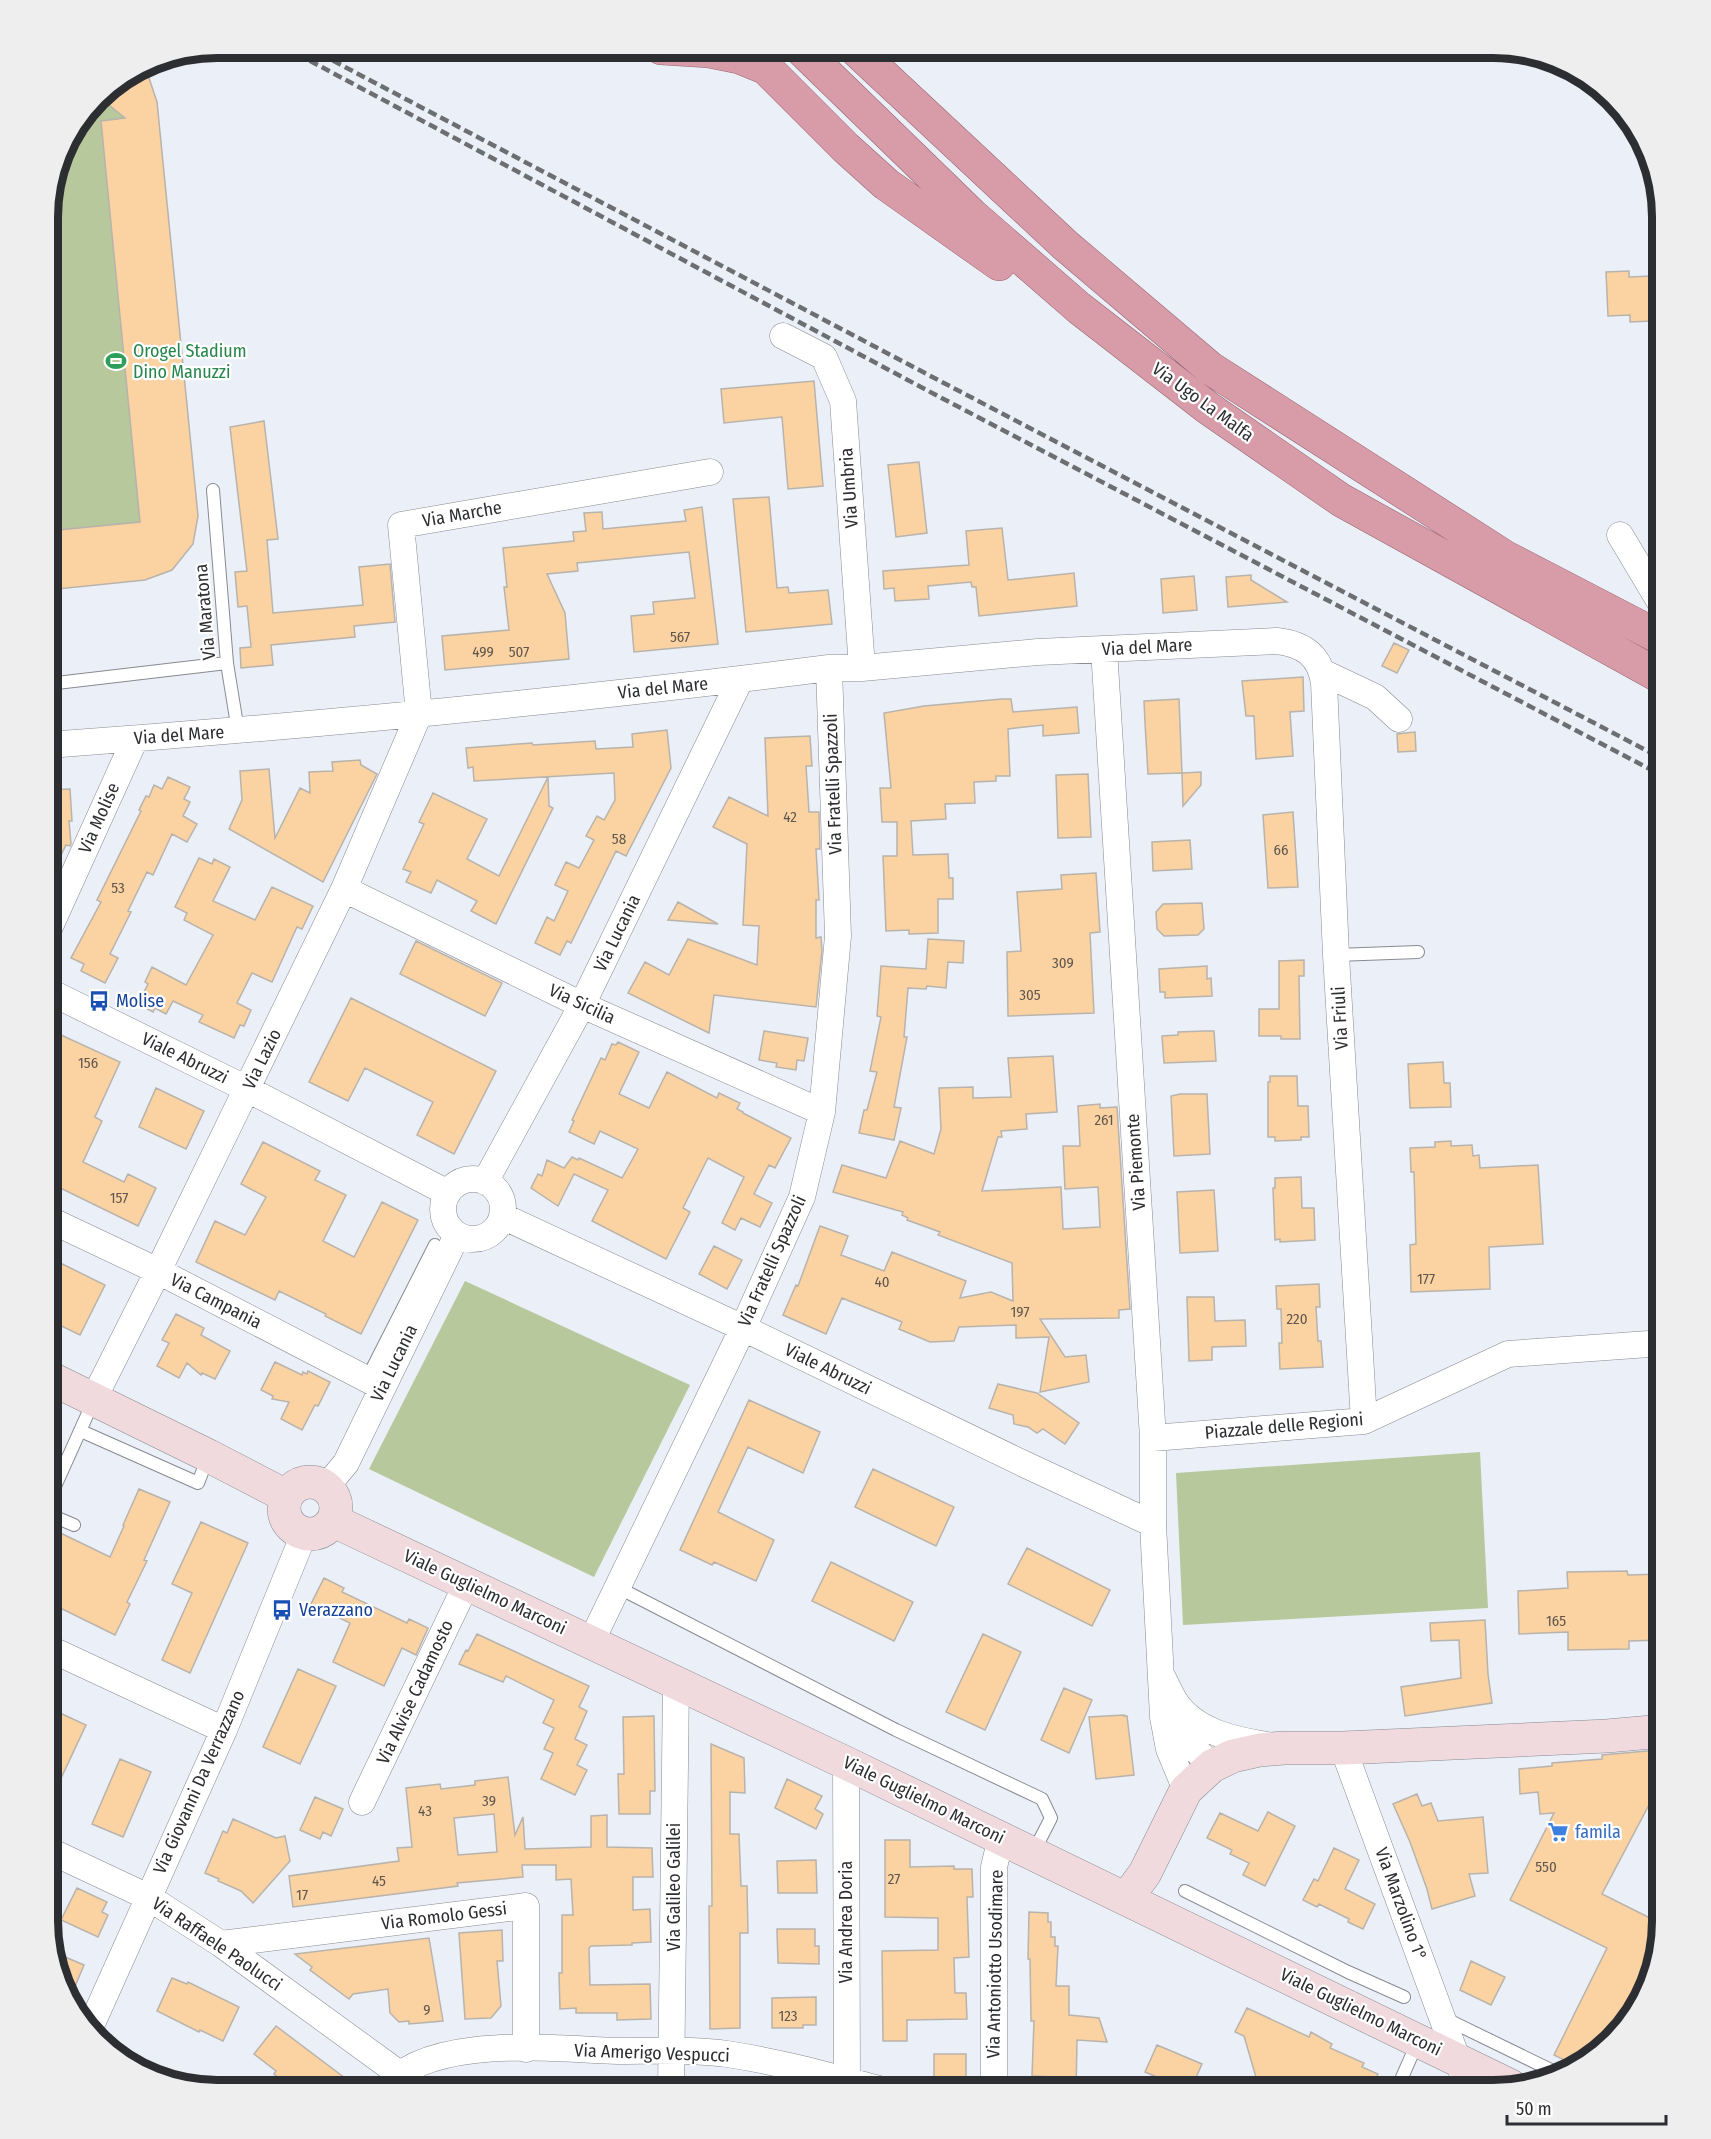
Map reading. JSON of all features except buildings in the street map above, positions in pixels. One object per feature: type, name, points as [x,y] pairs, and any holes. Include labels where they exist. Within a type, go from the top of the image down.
[{"type":"highway","points":[[744,59],[766,68],[846,148],[886,184],[1004,268],[1079,308]]},
{"type":"highway","points":[[789,59],[972,215]]},
{"type":"highway","name":"Via Ugo La Malfa","points":[[811,59],[972,215],[1079,308],[1208,408],[1341,500],[1652,672]]},
{"type":"highway","name":"Via Ugo La Malfa","points":[[866,59],[1065,245],[1210,368],[1505,558],[1652,633]]},
{"type":"highway","points":[[876,59],[926,114]]},
{"type":"main road","points":[[58,1382],[286,1496]]},
{"type":"main road","points":[[308,1482],[326,1487],[333,1494],[336,1503],[337,1512],[334,1521],[322,1532],[313,1535],[294,1530],[284,1515],[286,1496],[292,1489],[308,1482]]},
{"type":"main road","name":"Viale Guglielmo Marconi","points":[[334,1521],[846,1762],[1126,1899],[1343,1986],[1418,2039],[1499,2080]]},
{"type":"main road","points":[[1126,1899],[1145,1873],[1181,1798],[1212,1766],[1233,1756],[1284,1748],[1344,1748],[1652,1732]]},
{"type":"street","name":"Via Umbria","points":[[783,336],[824,357],[843,401],[862,668]]},
{"type":"street","name":"Via Marche","points":[[419,714],[401,525],[710,472]]},
{"type":"street","points":[[1620,535],[1652,589]]},
{"type":"street","name":"Via del Mare","points":[[59,744],[419,714],[740,680],[829,668],[862,668],[1038,652],[1292,637],[1305,648],[1322,672]]},
{"type":"street","name":"Via Piemonte","points":[[1104,649],[1153,1438],[1154,1524],[1163,1717],[1181,1798]]},
{"type":"street","name":"Via Fratelli Spazzoli","points":[[591,1642],[743,1328],[802,1197],[822,1112],[838,936],[829,668]]},
{"type":"street","points":[[1322,672],[1375,697],[1399,719]]},
{"type":"street","name":"Via Friuli","points":[[1322,672],[1336,955],[1364,1421]]},
{"type":"street","name":"Via Lucania","points":[[485,1182],[582,1005],[740,680]]},
{"type":"street","name":"Via Lazio","points":[[94,1398],[344,890],[419,714]]},
{"type":"street","name":"Via Molise","points":[[59,908],[135,739]]},
{"type":"street","name":"Via Sicilia","points":[[344,890],[582,1005],[822,1112]]},
{"type":"street","name":"Viale Abruzzi","points":[[59,996],[247,1089],[448,1193]]},
{"type":"street","points":[[477,1180],[485,1182],[500,1196],[503,1206],[502,1216],[492,1232],[475,1239],[446,1240],[450,1229],[443,1211],[448,1193],[461,1182],[477,1180]]},
{"type":"street","name":"Viale Abruzzi","points":[[502,1216],[1154,1524]]},
{"type":"street","name":"Via Campania","points":[[58,1225],[158,1271],[375,1383]]},
{"type":"street","name":"Via Lucania","points":[[326,1487],[346,1463],[375,1383],[446,1240]]},
{"type":"street","name":"Piazzale delle Regioni","points":[[1153,1438],[1364,1421],[1508,1354],[1652,1344]]},
{"type":"street","name":"Via Giovanni Da Verrazzano","points":[[93,2021],[224,1730],[304,1534]]},
{"type":"street","name":"Via Alvise Cadamosto","points":[[362,1802],[466,1583]]},
{"type":"street","points":[[58,1659],[224,1730]]},
{"type":"street","points":[[1161,1675],[1177,1704],[1194,1721],[1215,1733],[1243,1741],[1284,1748]]},
{"type":"street","name":"Via Galileo Galilei","points":[[672,2080],[676,1683]]},
{"type":"street","points":[[1163,1717],[1212,1766]]},
{"type":"street","name":"Via Marzolino 1°","points":[[1344,1748],[1466,2080]]},
{"type":"street","name":"Via Andrea Doria","points":[[846,1762],[847,2080]]},
{"type":"street","name":"Via Antoniotto Usodimare","points":[[994,2080],[994,1867],[1001,1838]]},
{"type":"street","name":"Via Raffaele Paolucci","points":[[58,1855],[148,1897],[221,1944],[375,2056],[401,2080]]},
{"type":"street","name":"Via Romolo Gessi","points":[[221,1944],[526,1906],[526,2049]]},
{"type":"street","name":"Via Amerigo Vespucci","points":[[408,2080],[442,2056],[477,2050],[526,2049],[724,2054],[783,2064],[843,2080]]},
{"type":"lane","name":"Via Maratona","points":[[213,490],[227,663],[238,731]]},
{"type":"lane","points":[[59,683],[227,663]]},
{"type":"lane","points":[[1336,955],[1418,951]]},
{"type":"lane","points":[[58,1480],[94,1398]]},
{"type":"lane","points":[[81,1431],[198,1483],[209,1456]]},
{"type":"lane","points":[[58,1518],[74,1525]]},
{"type":"lane","points":[[617,1587],[896,1730],[1042,1799],[1051,1818],[1033,1853]]},
{"type":"lane","points":[[1185,1891],[1343,1986],[1404,1997]]},
{"type":"lane","points":[[1443,2018],[1549,2070]]},
{"type":"lane","points":[[1401,2080],[1418,2039]]},
{"type":"green space","name":"Orogel Stadium Dino Manuzzi","points":[[148,75],[157,102],[198,516],[193,544],[172,570],[145,580],[59,589],[59,207],[67,167],[85,129],[113,98],[129,85]]},
{"type":"green space","points":[[465,1281],[690,1385],[594,1577],[369,1469]]},
{"type":"green space","points":[[1480,1452],[1488,1608],[1183,1625],[1176,1473]]},
{"type":"railway","points":[[307,59],[934,394],[1652,770]]},
{"type":"railway","points":[[330,59],[1652,753]]},
{"type":"place","name":"Orogel Stadium Dino Manuzzi","points":[[116,361]]},
{"type":"place","name":"Molise","points":[[99,1001]]},
{"type":"place","name":"Verazzano","points":[[282,1610]]},
{"type":"place","name":"famila","points":[[1558,1832]]}]
